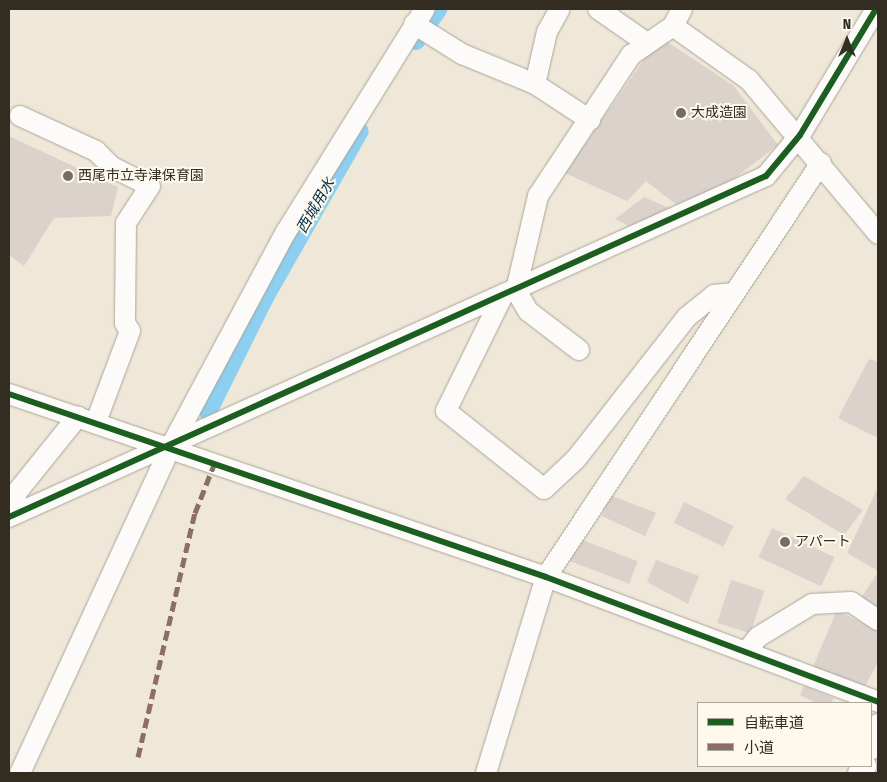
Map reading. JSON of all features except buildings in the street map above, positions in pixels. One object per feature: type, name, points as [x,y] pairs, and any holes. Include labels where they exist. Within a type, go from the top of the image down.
[{"type":"main road","points":[[872,743],[878,726]]},
{"type":"street","points":[[535,84],[548,32],[560,9]]},
{"type":"street","points":[[598,9],[644,42]]},
{"type":"street","points":[[10,516],[170,448],[766,176],[800,135],[873,12]]},
{"type":"street","points":[[20,773],[170,448],[286,232],[420,16],[462,54],[535,84],[590,120]]},
{"type":"street","points":[[734,293],[717,293],[687,317],[576,459],[544,489],[446,411],[509,293],[538,196],[590,120],[631,55],[644,42],[678,17],[750,80],[800,135],[878,234]]},
{"type":"street","points":[[10,516],[17,492],[87,419],[130,331],[125,323],[126,223],[150,186],[112,167],[96,151],[20,116]]},
{"type":"street","points":[[486,773],[546,577],[821,163]]},
{"type":"street","points":[[509,293],[528,311],[579,350]]},
{"type":"street","points":[[9,394],[546,577],[878,702]]},
{"type":"street","points":[[748,652],[758,637],[812,604],[851,602],[878,620]]},
{"type":"waterway","name":"西城用水","points":[[416,41],[438,9]]},
{"type":"waterway","name":"西城用水","points":[[208,412],[264,299],[360,131]]},
{"type":"marked path","points":[[138,757],[195,513],[215,462]]},
{"type":"cycle path","points":[[9,517],[766,176],[800,135],[876,9]]},
{"type":"cycle path","points":[[9,394],[546,577],[878,702]]},
{"type":"place","name":"大成造園","points":[[681,113]]},
{"type":"place","name":"西尾市立寺津保育園","points":[[68,176]]},
{"type":"place","name":"アパート","points":[[785,542]]}]
